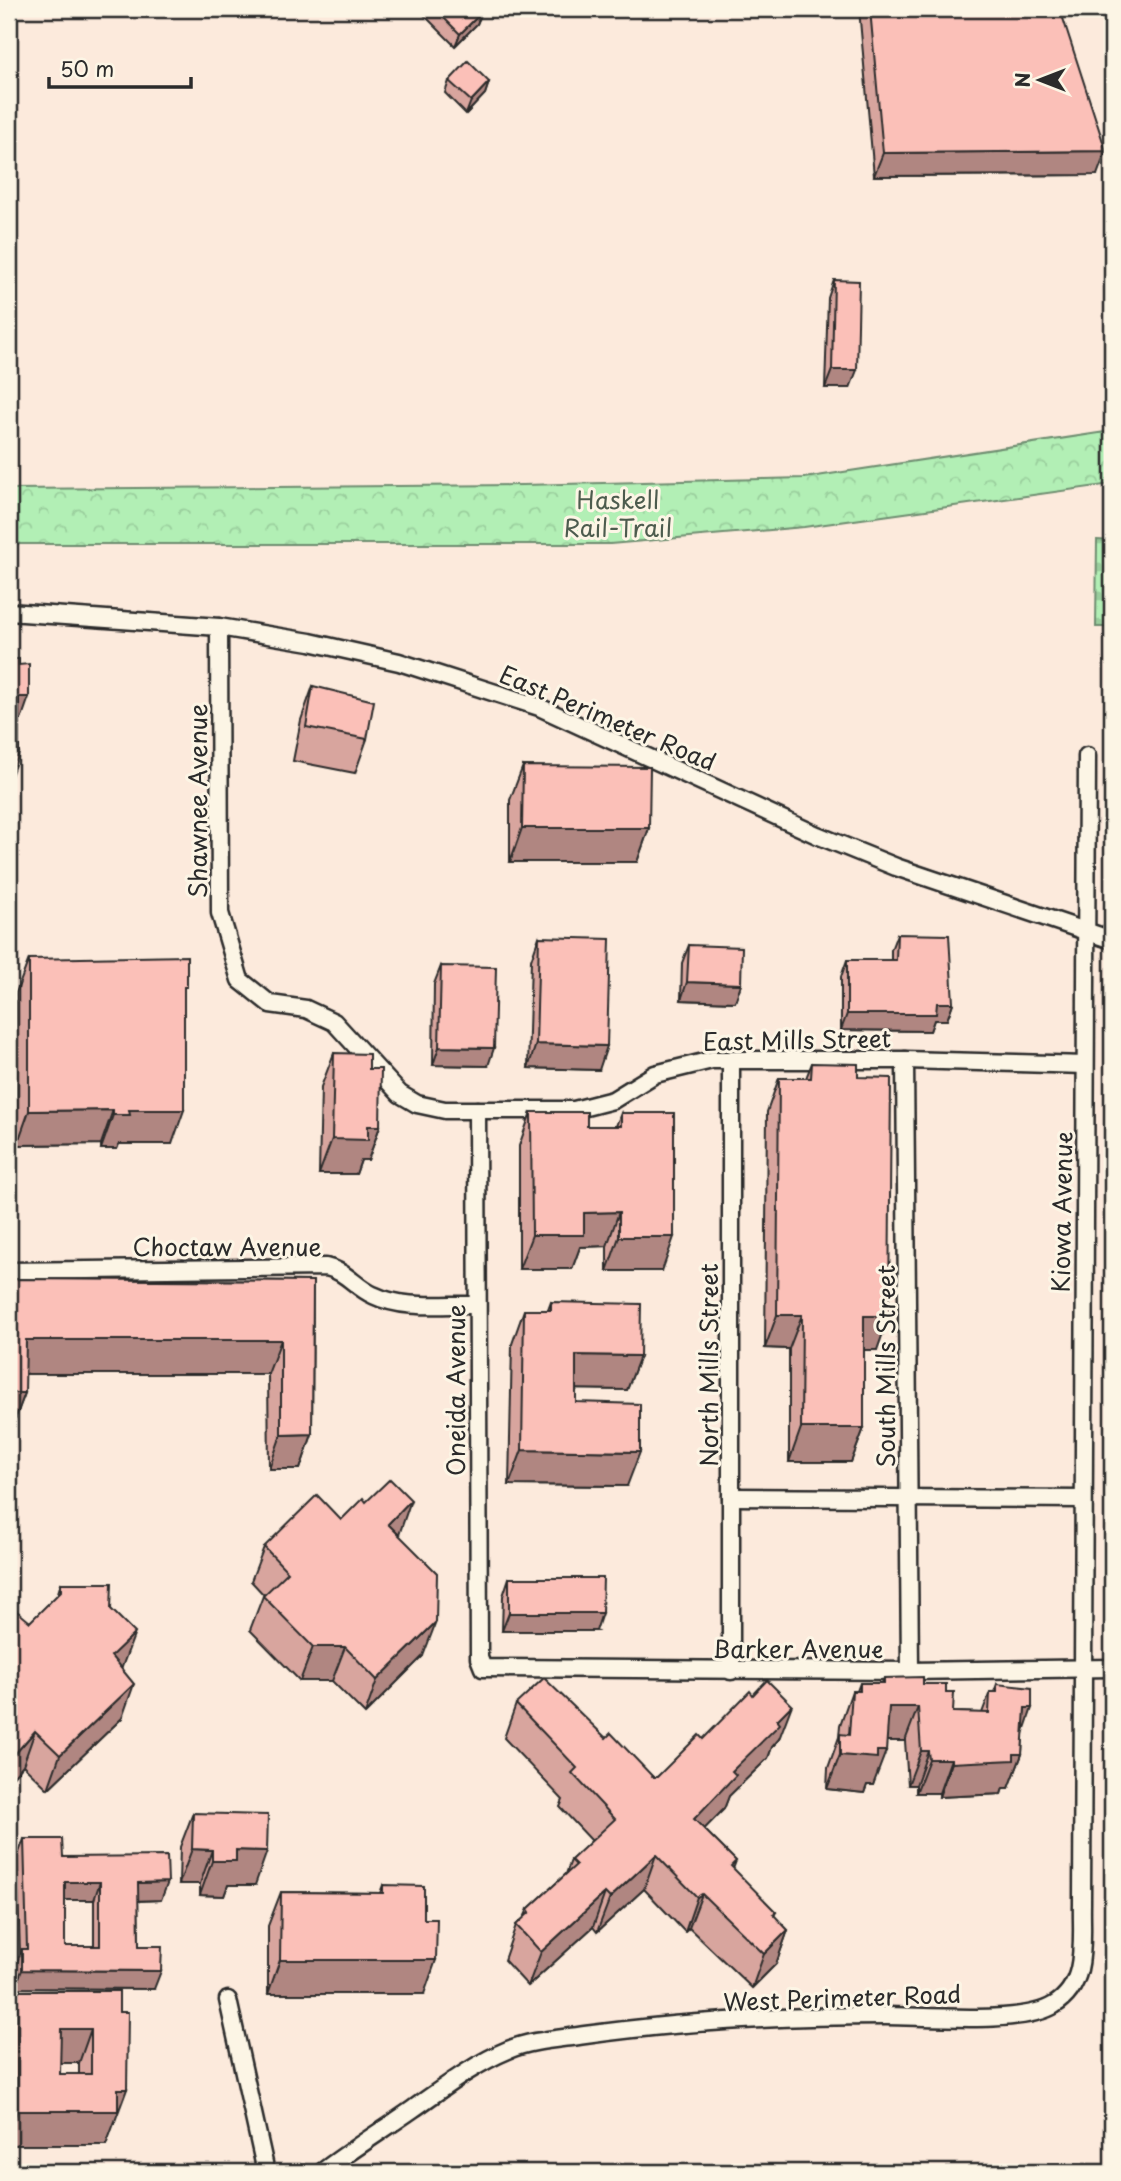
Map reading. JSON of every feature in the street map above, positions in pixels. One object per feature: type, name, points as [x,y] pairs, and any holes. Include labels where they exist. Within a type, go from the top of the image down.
[{"type":"street","name":"East Perimeter Road","points":[[9,612],[219,628],[310,642],[399,662],[539,707],[817,835],[974,895],[1112,940]]},
{"type":"street","name":"Shawnee Avenue","points":[[219,628],[220,913],[240,980],[270,1004],[306,1009],[334,1022],[400,1094],[416,1104],[445,1110],[477,1110]]},
{"type":"street","name":"Kiowa Avenue","points":[[1083,1668],[1087,756]]},
{"type":"street","name":"East Mills Street","points":[[477,1110],[575,1110],[594,1107],[665,1070],[693,1063],[731,1060],[905,1060],[1085,1065]]},
{"type":"street","name":"North Mills Street","points":[[731,1060],[731,1671]]},
{"type":"street","name":"South Mills Street","points":[[905,1060],[911,1671]]},
{"type":"street","name":"Oneida Avenue","points":[[477,1110],[479,1658],[483,1668]]},
{"type":"street","name":"Choctaw Avenue","points":[[9,1271],[326,1266],[344,1273],[370,1294],[389,1302],[477,1305]]},
{"type":"street","points":[[731,1497],[1083,1499]]},
{"type":"street","name":"Barker Avenue","points":[[483,1668],[731,1671],[1112,1668]]},
{"type":"street","name":"West Perimeter Road","points":[[322,2172],[461,2076],[491,2058],[528,2043],[630,2028],[815,2017],[988,2016],[1037,2013],[1055,2005],[1069,1992],[1081,1965],[1083,1668]]},
{"type":"street","points":[[228,2000],[266,2172]]},
{"type":"green space","name":"Haskell Rail-Trail","points":[[1112,431],[1112,484],[804,527],[610,544],[9,544],[9,489],[523,485],[804,478]]},
{"type":"green space","points":[[1097,540],[1112,541],[1112,627],[1096,627]]},
{"type":"building","points":[[435,9],[478,9],[482,12],[460,34]]},
{"type":"building","points":[[870,9],[1060,9],[1106,151],[883,153]]},
{"type":"building","points":[[468,61],[489,82],[471,101],[449,81]]},
{"type":"building","points":[[834,280],[859,281],[857,370],[832,370]]},
{"type":"building","points":[[9,659],[19,659],[19,665],[29,664],[29,697],[19,697],[19,753],[9,753]]},
{"type":"building","points":[[313,686],[374,701],[367,739],[306,727]]},
{"type":"building","points":[[523,766],[650,767],[649,828],[522,828]]},
{"type":"building","points":[[897,934],[949,935],[953,1003],[937,1003],[936,1014],[847,1014],[847,960],[896,960]]},
{"type":"building","points":[[539,937],[610,939],[607,1046],[536,1044]]},
{"type":"building","points":[[689,945],[742,947],[741,984],[687,982]]},
{"type":"building","points":[[187,956],[187,987],[184,987],[184,1110],[129,1110],[130,1115],[113,1115],[113,1110],[29,1111],[29,959]]},
{"type":"building","points":[[441,966],[496,967],[494,1048],[439,1047]]},
{"type":"building","points":[[334,1053],[369,1054],[369,1069],[381,1069],[380,1126],[368,1126],[368,1140],[332,1139]]},
{"type":"building","points":[[812,1063],[858,1064],[858,1077],[891,1078],[889,1316],[864,1316],[864,1428],[801,1428],[802,1315],[777,1315],[779,1078],[811,1078]]},
{"type":"building","points":[[531,1112],[587,1112],[587,1126],[621,1126],[621,1113],[674,1113],[674,1237],[619,1237],[619,1212],[584,1213],[584,1235],[532,1235]]},
{"type":"building","points":[[9,1279],[313,1281],[312,1434],[281,1435],[281,1340],[26,1340],[25,1393],[9,1393]]},
{"type":"building","points":[[551,1302],[641,1304],[640,1356],[576,1355],[576,1402],[640,1404],[640,1452],[522,1450],[524,1310],[551,1310]]},
{"type":"building","points":[[390,1479],[411,1500],[388,1524],[437,1573],[436,1622],[377,1680],[345,1647],[313,1647],[263,1596],[288,1572],[264,1547],[317,1495],[341,1520],[363,1498],[366,1502]]},
{"type":"building","points":[[509,1578],[603,1578],[602,1613],[509,1613]]},
{"type":"building","points":[[61,1583],[112,1583],[111,1609],[135,1633],[111,1656],[134,1684],[60,1755],[35,1731],[14,1755],[9,1751],[9,1610],[12,1607],[30,1622],[61,1591]]},
{"type":"building","points":[[923,1677],[923,1684],[946,1684],[946,1692],[954,1692],[953,1712],[989,1713],[990,1692],[997,1692],[997,1684],[1032,1688],[1032,1708],[1025,1708],[1022,1754],[1014,1754],[1014,1760],[951,1763],[951,1759],[929,1759],[928,1751],[921,1751],[918,1707],[889,1707],[886,1751],[877,1751],[877,1758],[840,1755],[840,1734],[849,1735],[852,1691],[860,1691],[860,1683],[884,1683],[884,1678]]},
{"type":"building","points":[[544,1678],[606,1738],[611,1733],[653,1777],[657,1777],[699,1735],[703,1739],[750,1691],[753,1695],[767,1680],[792,1705],[777,1720],[780,1724],[732,1771],[736,1775],[694,1819],[736,1861],[731,1866],[776,1912],[773,1914],[788,1930],[764,1954],[702,1894],[697,1897],[656,1855],[610,1898],[605,1893],[541,1952],[516,1925],[530,1912],[528,1909],[576,1865],[571,1860],[615,1819],[572,1773],[577,1768],[516,1704]]},
{"type":"building","points":[[193,1813],[268,1815],[267,1851],[236,1850],[236,1861],[212,1861],[212,1850],[192,1849]]},
{"type":"building","points":[[24,1839],[62,1839],[63,1857],[167,1856],[168,1882],[138,1883],[139,1946],[162,1946],[161,1971],[22,1970],[22,1949],[27,1949]],"holes":[[[65,1882],[100,1882],[100,1946],[65,1946]]]},
{"type":"building","points":[[383,1885],[424,1886],[424,1919],[437,1919],[436,1960],[280,1960],[281,1892],[383,1893]]},
{"type":"building","points":[[17,1991],[119,1991],[119,2012],[128,2012],[127,2089],[118,2089],[118,2111],[17,2111]],"holes":[[[61,2029],[91,2029],[91,2074],[60,2074]]]}]
